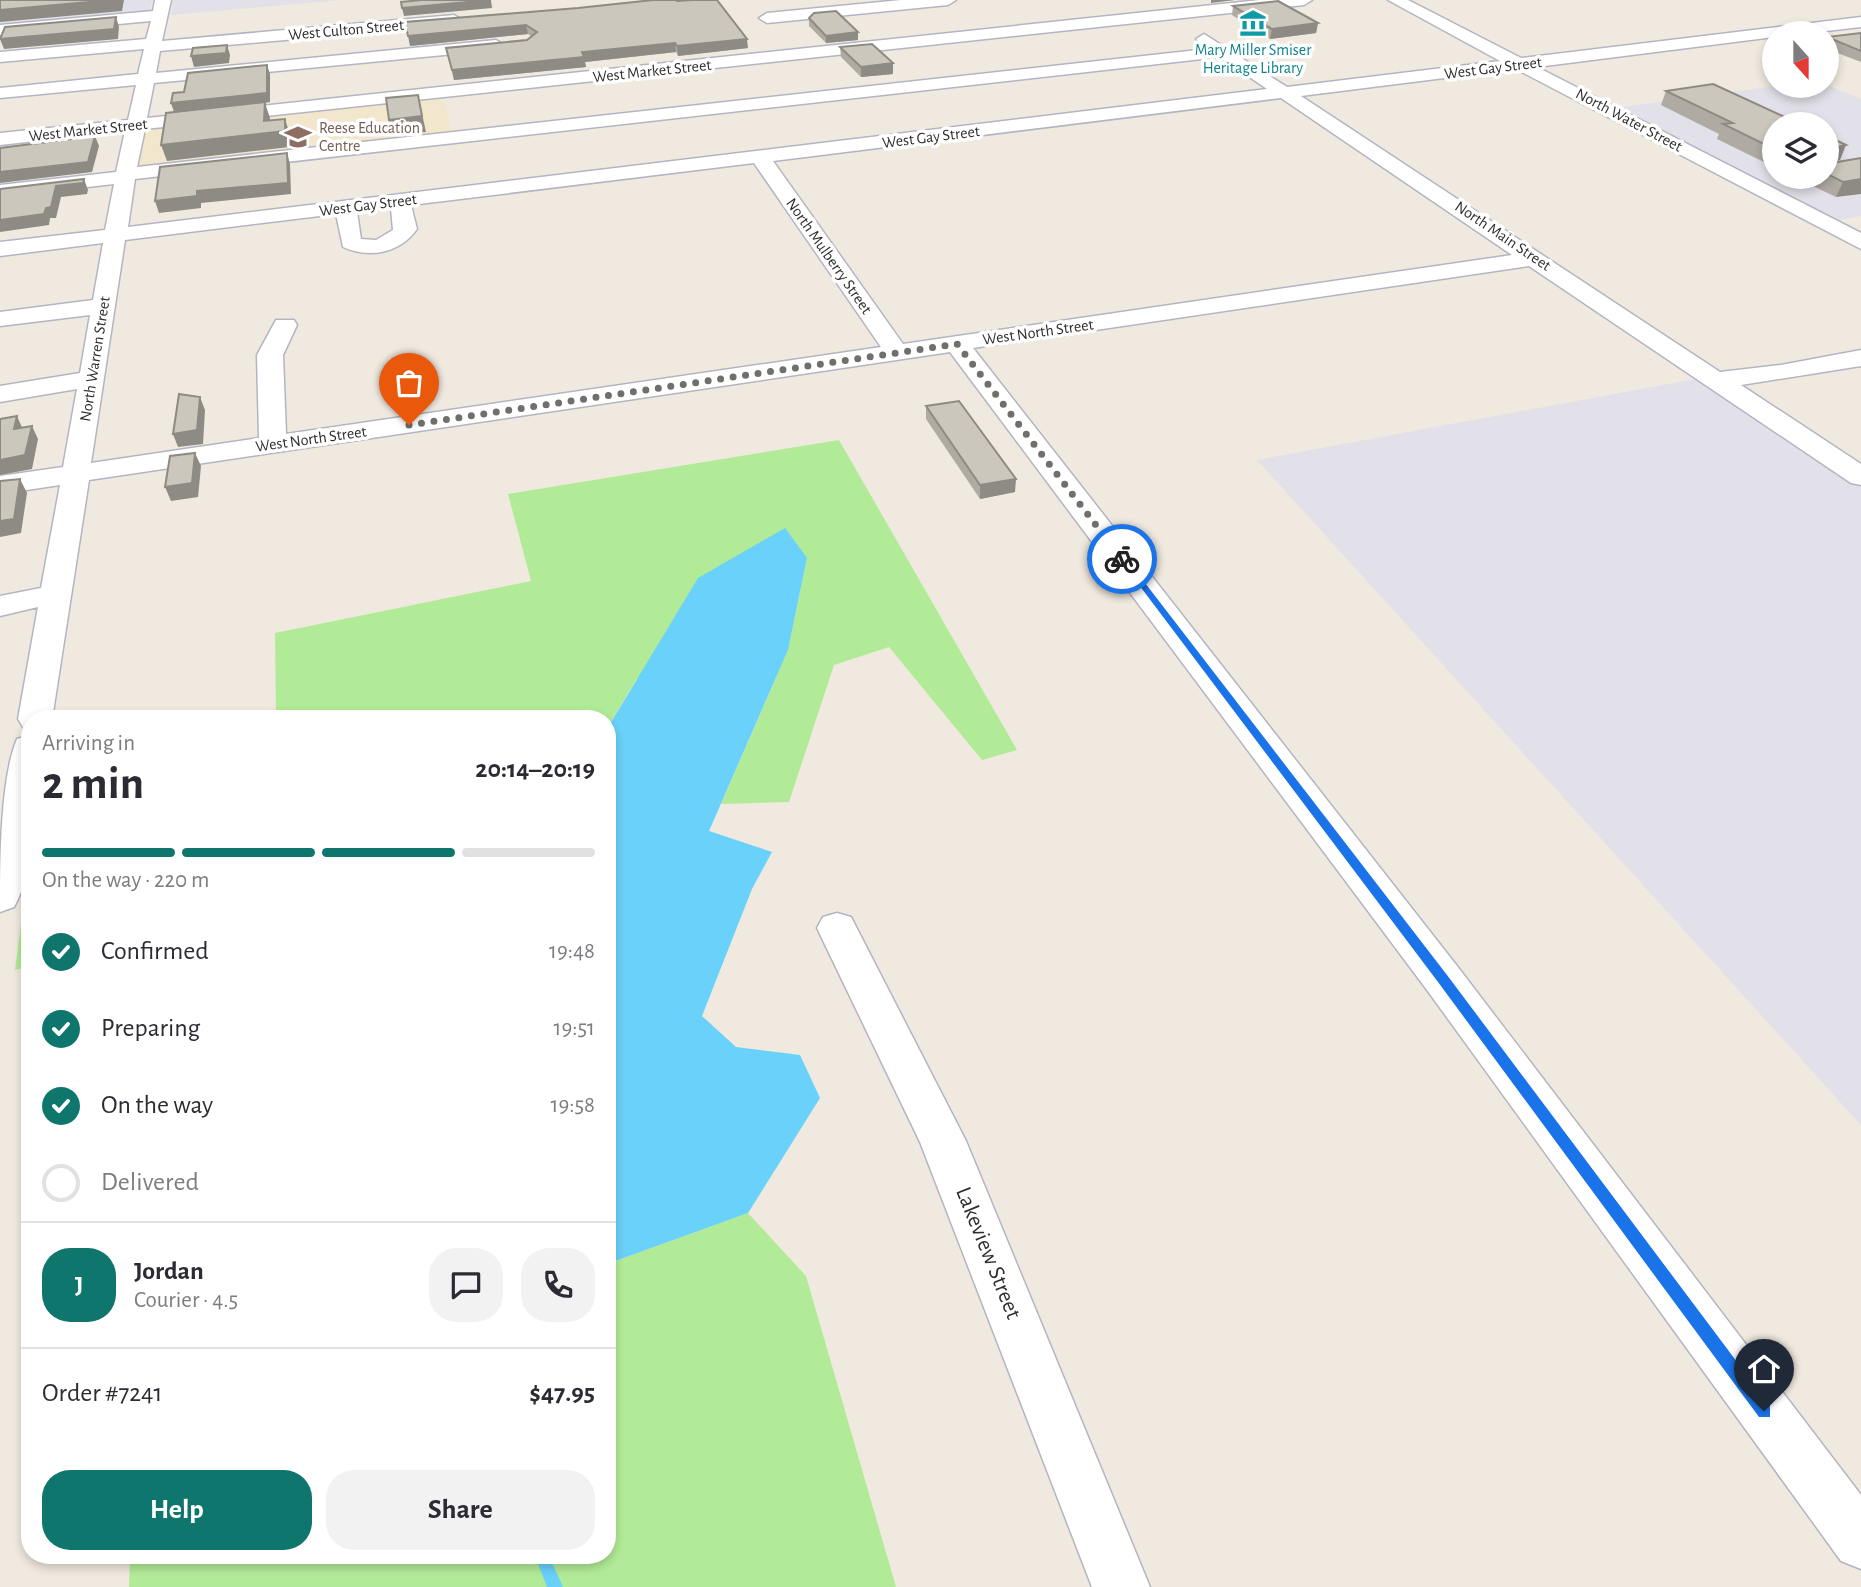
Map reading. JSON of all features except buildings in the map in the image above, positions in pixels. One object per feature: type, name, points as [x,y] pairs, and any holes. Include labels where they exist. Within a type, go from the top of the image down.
[{"type":"street","points":[[800,55],[763,14],[948,0]]},
{"type":"street","name":"North Main Street","points":[[1142,0],[1535,258],[1861,477]]},
{"type":"street","name":"West Market Street","points":[[0,139],[1304,0]]},
{"type":"street","name":"North Water Street","points":[[1396,0],[1861,242]]},
{"type":"street","points":[[0,30],[162,7]]},
{"type":"street","name":"North Warren Street","points":[[37,710],[125,176],[162,7]]},
{"type":"street","name":"West Culton Street","points":[[0,57],[475,18]]},
{"type":"street","name":"West Gay Street","points":[[1839,25],[1861,22]]},
{"type":"street","points":[[1839,30],[1861,39]]},
{"type":"street","name":"West Gay Street","points":[[0,249],[400,201],[475,183],[761,158],[1762,34]]},
{"type":"street","points":[[0,93],[515,43]]},
{"type":"street","points":[[0,191],[125,176],[464,145],[1223,52]]},
{"type":"street","points":[[539,65],[546,82]]},
{"type":"street","points":[[450,93],[464,145]]},
{"type":"street","name":"North Mulberry Street","points":[[761,158],[897,353]]},
{"type":"street","points":[[1749,184],[1762,182]]},
{"type":"street","points":[[346,208],[351,242],[358,246],[371,247],[388,244],[406,229],[400,201]]},
{"type":"street","name":"West North Street","points":[[0,485],[1535,258]]},
{"type":"street","points":[[0,319],[105,306]]},
{"type":"street","points":[[273,444],[270,355],[285,325]]},
{"type":"street","points":[[957,344],[1434,967],[1861,1541]]},
{"type":"street","points":[[1716,380],[1781,373],[1861,358]]},
{"type":"street","points":[[0,394],[93,379]]},
{"type":"street","points":[[0,606],[56,594]]},
{"type":"street","points":[[0,740],[21,736]]},
{"type":"street","points":[[0,897],[21,792]]},
{"type":"street","name":"Lakeview Street","points":[[837,928],[943,1141],[1121,1587]]},
{"type":"shaded area","points":[[85,0],[152,0],[149,17],[0,31],[0,8]]},
{"type":"shaded area","points":[[173,0],[340,0],[171,15]]},
{"type":"shaded area","points":[[1762,88],[1762,98],[1839,98],[1839,90],[1861,99],[1861,216],[1835,221],[1773,189],[1839,189],[1839,112],[1762,112],[1762,183],[1616,108]]},
{"type":"shaded area","name":"Reese Education Centre","points":[[436,98],[444,101],[454,143],[134,178],[146,130]]},
{"type":"shaded area","points":[[1701,378],[1861,486],[1861,1125],[1257,460]]},
{"type":"green space","points":[[839,440],[1017,750],[982,760],[889,647],[834,665],[789,802],[721,804],[788,650],[807,558],[636,680],[616,714],[616,710],[276,710],[275,633],[531,581],[508,494]]},
{"type":"green space","points":[[21,923],[21,968],[15,970]]},
{"type":"green space","points":[[748,1213],[806,1276],[896,1587],[129,1587],[130,1564],[616,1564],[616,1261]]},
{"type":"water","points":[[785,528],[807,558],[788,650],[709,831],[772,852],[752,889],[702,1016],[736,1047],[800,1055],[820,1098],[748,1213],[616,1261],[616,714],[698,578]]},
{"type":"waterway","points":[[545,1564],[555,1587]]},
{"type":"way so far","points":[[409,425],[957,344],[1122,559]]},
{"type":"place","name":"Mary Miller Smiser Heritage Library","points":[[1253,23]]},
{"type":"place","name":"Reese Education Centre","points":[[298,137]]},
{"type":"route","points":[[1122,559],[1442,978],[1764,1411]]}]
